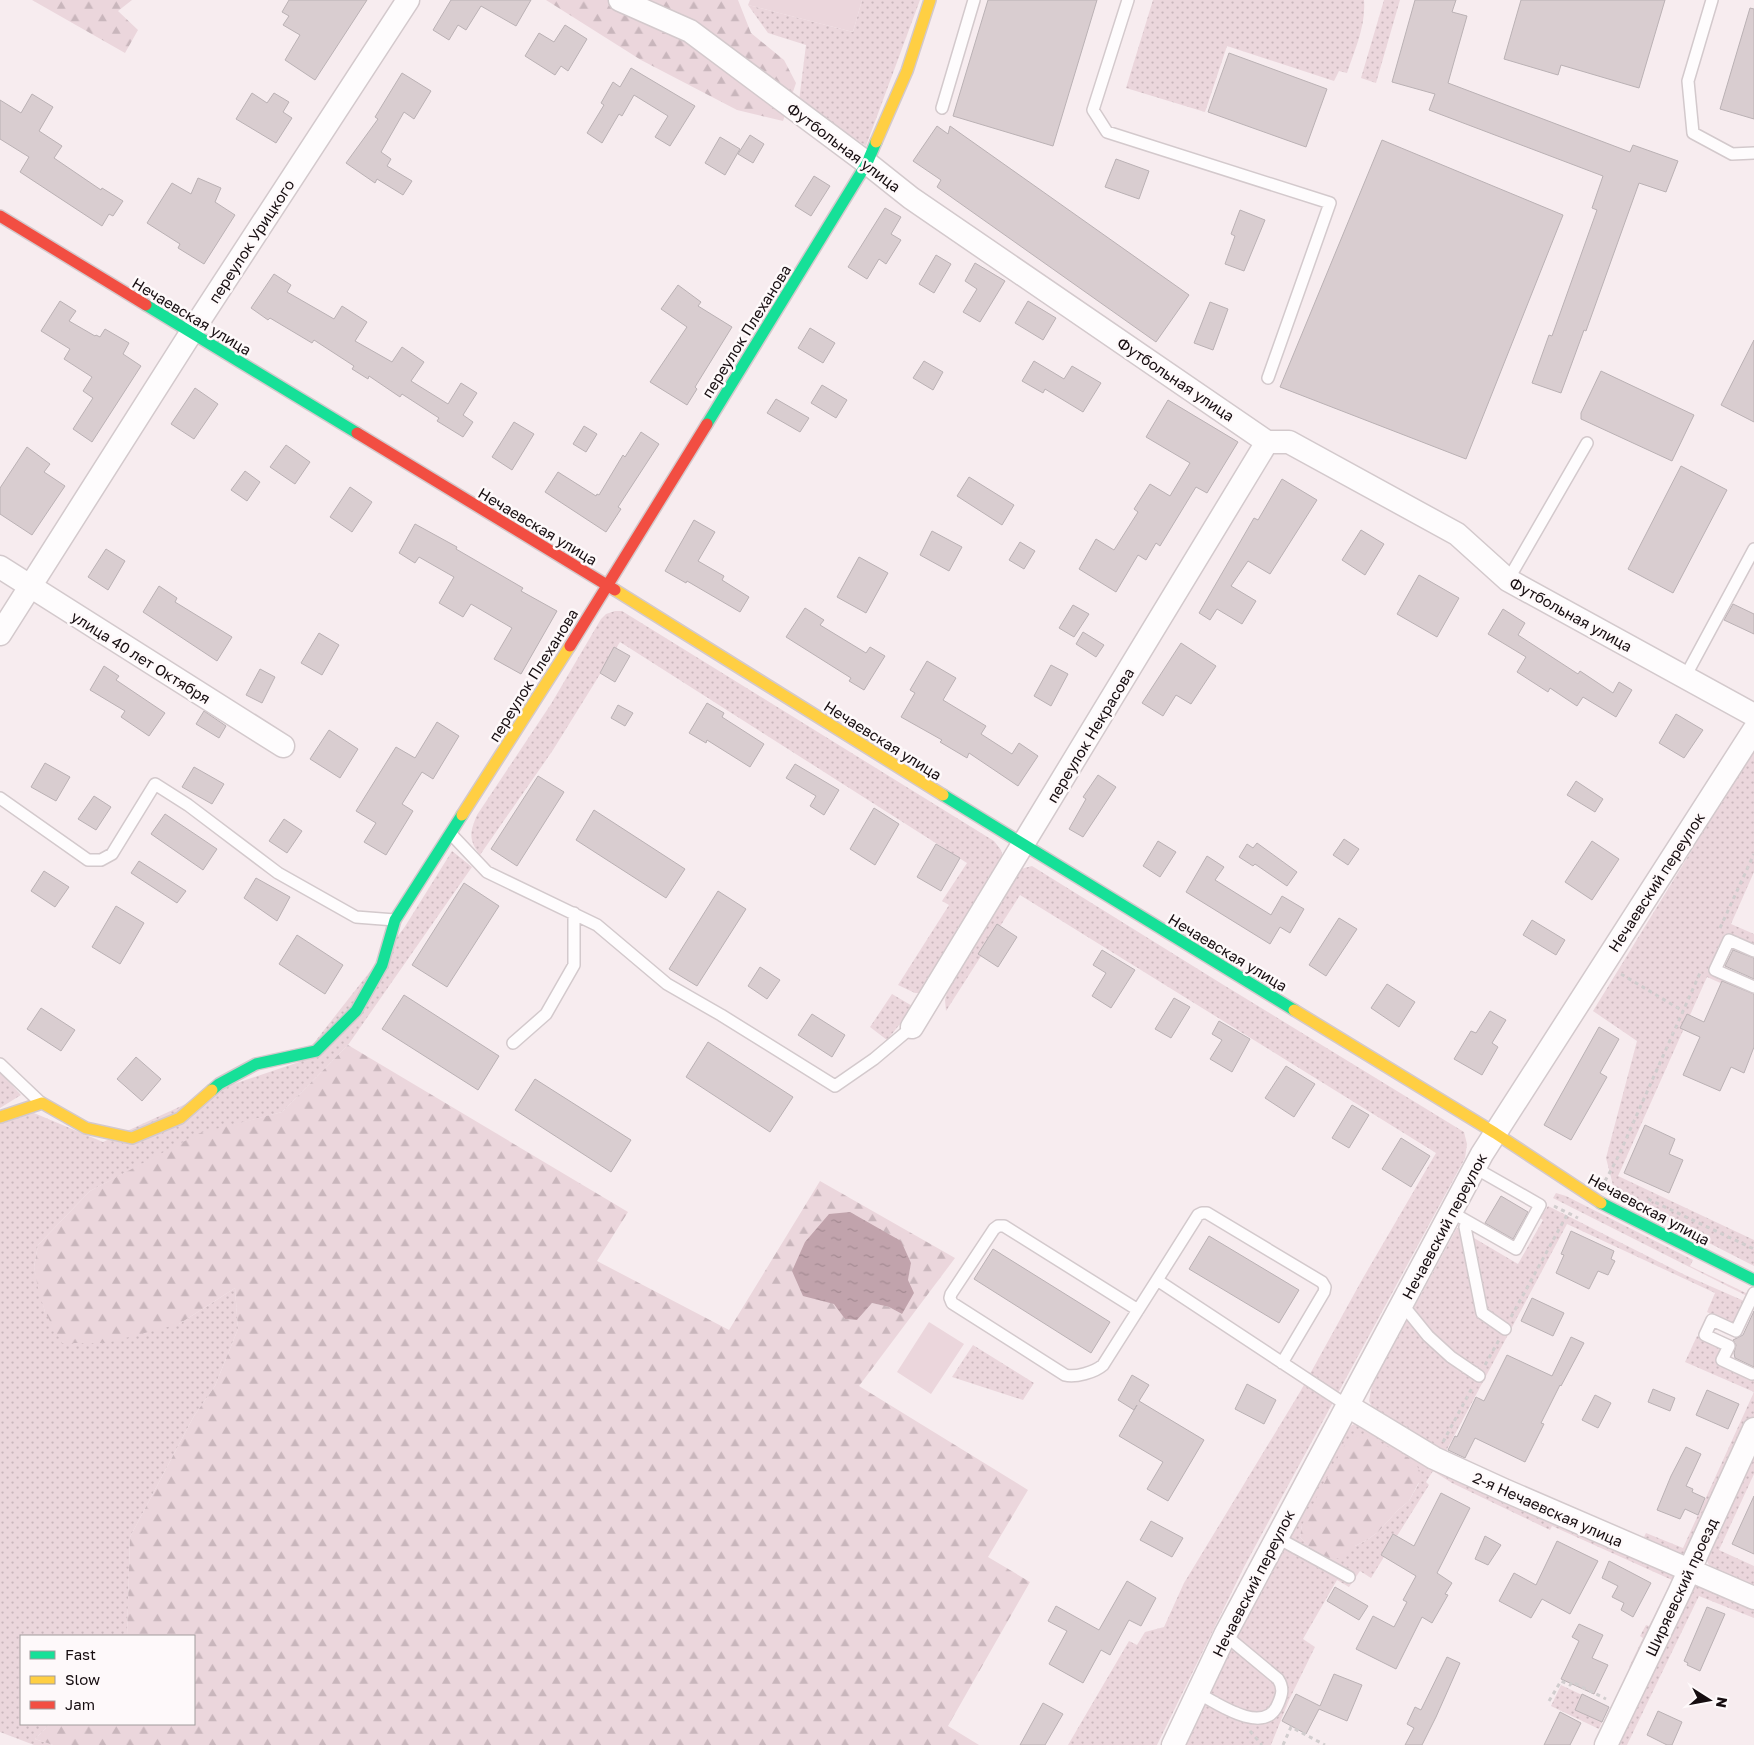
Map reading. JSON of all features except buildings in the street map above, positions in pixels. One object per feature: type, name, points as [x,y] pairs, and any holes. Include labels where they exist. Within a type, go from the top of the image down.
[{"type":"street","name":"переулок Урицкого","points":[[0,634],[191,333],[408,0]]},
{"type":"street","name":"Футбольная улица","points":[[620,0],[690,31],[911,198],[1267,442],[1289,442],[1457,534],[1508,580],[1754,715]]},
{"type":"street","name":"переулок Плеханова","points":[[42,1103],[86,1128],[132,1138],[180,1118],[219,1084],[256,1064],[316,1051],[356,1011],[382,965],[395,920],[608,586],[867,163],[907,71],[930,0]]},
{"type":"street","name":"Нечаевская улица","points":[[0,216],[608,586],[1023,845],[1495,1133],[1595,1200],[1754,1280]]},
{"type":"street","name":"переулок Некрасова","points":[[912,1027],[1267,442]]},
{"type":"street","name":"улица 40 лет Октября","points":[[0,567],[283,746]]},
{"type":"street","name":"Нечаевский переулок","points":[[1173,1745],[1224,1635],[1402,1304],[1460,1217],[1475,1168],[1495,1133],[1754,730]]},
{"type":"street","points":[[0,1117],[42,1103]]},
{"type":"street","name":"2-я Нечаевская улица","points":[[1348,1406],[1434,1458],[1754,1598]]},
{"type":"street","name":"Ширяевский проезд","points":[[1606,1745],[1754,1429]]},
{"type":"lane","points":[[942,108],[974,0]]},
{"type":"lane","points":[[1128,0],[1093,110],[1107,132],[1330,203],[1268,378]]},
{"type":"lane","points":[[1712,0],[1688,81],[1693,133],[1732,154],[1754,153]]},
{"type":"lane","points":[[1508,580],[1586,443]]},
{"type":"lane","points":[[1685,677],[1754,549]]},
{"type":"lane","points":[[0,798],[88,860],[101,860],[112,854],[155,784],[188,805],[278,873],[356,917],[395,920]]},
{"type":"lane","points":[[451,834],[487,872],[597,925],[666,984],[721,1015],[836,1086],[874,1059],[912,1027]]},
{"type":"lane","points":[[513,1043],[546,1014],[574,964],[574,913]]},
{"type":"lane","points":[[1754,951],[1729,940],[1715,970],[1754,988]]},
{"type":"lane","points":[[0,1064],[42,1103]]},
{"type":"lane","points":[[1460,1217],[1516,1249],[1540,1205],[1475,1168]]},
{"type":"lane","points":[[1138,1310],[1004,1226],[998,1226],[994,1229],[950,1298],[952,1303],[1065,1375],[1069,1376],[1100,1368],[1138,1310],[1198,1215],[1202,1212],[1207,1213],[1322,1282],[1325,1287],[1324,1292],[1282,1363]]},
{"type":"lane","points":[[1460,1217],[1465,1227],[1482,1313],[1505,1328]]},
{"type":"lane","points":[[1157,1280],[1348,1406]]},
{"type":"lane","points":[[1752,1374],[1722,1360],[1754,1293]]},
{"type":"lane","points":[[1402,1304],[1428,1336],[1445,1352],[1479,1376]]},
{"type":"lane","points":[[1729,1346],[1705,1335],[1712,1320],[1736,1331]]},
{"type":"lane","points":[[1276,1537],[1348,1577]]},
{"type":"lane","points":[[1198,1693],[1237,1715],[1259,1718],[1269,1716],[1276,1709],[1282,1695],[1282,1685],[1278,1679],[1224,1635]]},
{"type":"path","points":[[1595,1200],[1618,1157],[1683,1010],[1604,963]]},
{"type":"path","points":[[1597,1181],[1614,1183]]},
{"type":"path","points":[[1640,1195],[1754,1249]]},
{"type":"path","points":[[1549,1701],[1561,1681],[1570,1685],[1572,1682],[1612,1702]]},
{"type":"path","points":[[1284,1745],[1291,1728],[1325,1745]]},
{"type":"green space","points":[[32,0],[132,0],[118,11],[138,30],[125,53]]},
{"type":"green space","points":[[546,0],[738,0],[751,33],[784,60],[796,83],[783,121],[737,110],[641,60]]},
{"type":"green space","points":[[750,0],[862,0],[853,32],[748,5]]},
{"type":"green space","points":[[862,0],[920,0],[866,146],[799,101],[806,45],[768,33],[748,5],[853,32]]},
{"type":"green space","points":[[1153,0],[1364,0],[1364,10],[1359,37],[1347,73],[1339,71],[1334,81],[1227,46],[1205,112],[1126,88]]},
{"type":"green space","points":[[1384,0],[1400,0],[1376,83],[1361,78]]},
{"type":"green space","points":[[622,611],[994,841],[1001,850],[1003,858],[921,993],[915,993],[898,985],[949,905],[942,901],[967,863],[620,642],[553,750],[480,855],[473,844],[471,835],[477,815],[551,704],[601,619],[606,614]]},
{"type":"green space","points":[[1754,749],[1754,872],[1731,924],[1754,934],[1754,948],[1726,935],[1710,970],[1754,991],[1754,998],[1707,977],[1618,1176],[1754,1240],[1754,1266],[1623,1199],[1614,1189],[1606,1158],[1637,1041],[1593,1011]]},
{"type":"green space","points":[[452,851],[472,867],[348,1045],[282,1112],[200,1134],[90,1191],[38,1245],[34,1267],[45,1312],[179,1324],[235,1288],[238,1329],[215,1386],[194,1416],[130,1537],[127,1635],[20,1635],[20,1725],[49,1725],[35,1739],[53,1745],[34,1745],[0,1732],[0,1124],[34,1113],[103,1142],[216,1090],[299,1062],[404,928]]},
{"type":"green space","points":[[1032,866],[1464,1132],[1467,1144],[1465,1158],[1244,1567],[1157,1745],[1068,1745],[1129,1641],[1137,1645],[1145,1632],[1164,1627],[1184,1583],[1300,1392],[1363,1278],[1436,1153],[1020,895],[946,1011],[945,1000],[951,977],[1021,869]]},
{"type":"green space","points":[[892,994],[914,1007],[887,1040],[870,1027]]},
{"type":"green space","points":[[348,1045],[628,1212],[597,1261],[729,1330],[820,1181],[955,1258],[859,1386],[1028,1490],[988,1557],[1030,1582],[948,1726],[979,1745],[53,1745],[35,1739],[49,1725],[195,1725],[195,1635],[127,1635],[130,1537],[194,1416],[215,1386],[238,1329],[235,1288],[179,1324],[106,1343],[62,1343],[45,1312],[34,1267],[38,1245],[90,1191],[200,1133],[282,1112]],"holes":[[[911,1262],[902,1314],[889,1307],[872,1303],[857,1320],[845,1319],[835,1304]]]},
{"type":"green space","points":[[0,1072],[21,1095],[0,1108]]},
{"type":"green space","points":[[1556,1193],[1566,1196],[1693,1260],[1690,1266],[1748,1294],[1747,1296],[1553,1198]]},
{"type":"green space","points":[[1548,1206],[1685,1275],[1744,1301],[1736,1321],[1729,1323],[1707,1312],[1715,1293],[1567,1224],[1445,1453],[1497,1478],[1642,1541],[1646,1533],[1683,1548],[1754,1392],[1754,1416],[1687,1559],[1683,1561],[1646,1548],[1502,1484],[1443,1455],[1391,1423],[1372,1407],[1369,1401],[1372,1385],[1457,1228],[1518,1264],[1543,1220],[1540,1218]]},
{"type":"green space","points":[[929,1322],[964,1344],[931,1394],[897,1372]]},
{"type":"green space","points":[[1697,1336],[1721,1348],[1718,1363],[1752,1379],[1754,1375],[1754,1392],[1685,1362]]},
{"type":"green space","points":[[973,1345],[1034,1383],[1023,1400],[952,1377]]},
{"type":"green space","points":[[1358,1423],[1676,1574],[1633,1669],[1629,1667],[1643,1638],[1640,1636],[1646,1625],[1649,1626],[1672,1580],[1552,1526],[1550,1530],[1452,1483],[1433,1471],[1426,1482],[1429,1485],[1397,1536],[1393,1534],[1381,1555],[1384,1557],[1371,1578],[1360,1571],[1349,1587],[1337,1580],[1303,1639],[1315,1647],[1289,1700],[1271,1745],[1184,1745],[1223,1661],[1344,1434],[1352,1425]],"holes":[[[1419,1483],[1409,1501],[1378,1532],[1355,1546],[1312,1549],[1300,1537],[1302,1525]]]},
{"type":"green space","points":[[1364,1434],[1414,1461],[1421,1473],[1421,1478],[1409,1501],[1378,1532],[1355,1546],[1343,1558],[1329,1558],[1314,1551],[1300,1537],[1302,1525],[1344,1446],[1350,1438]]},
{"type":"green space","points":[[1754,1450],[1754,1474],[1719,1550],[1754,1566],[1754,1590],[1710,1567],[1707,1561],[1707,1552]]},
{"type":"green space","points":[[1693,1581],[1754,1607],[1754,1618],[1699,1596],[1627,1745],[1616,1745]]},
{"type":"green space","points":[[1561,1685],[1582,1695],[1575,1710],[1602,1722],[1599,1729],[1551,1706]]},
{"type":"water","points":[[850,1212],[901,1241],[911,1263],[908,1280],[914,1293],[902,1314],[889,1307],[872,1303],[857,1320],[845,1319],[834,1304],[803,1296],[792,1271],[805,1242],[829,1214]]},
{"type":"traffic: fast","points":[[707,424],[867,163],[876,142]]},
{"type":"traffic: fast","points":[[146,305],[357,433]]},
{"type":"traffic: fast","points":[[943,795],[1294,1010]]},
{"type":"traffic: fast","points":[[212,1090],[219,1084],[256,1064],[316,1051],[356,1011],[382,965],[395,920],[462,815]]},
{"type":"traffic: fast","points":[[1601,1203],[1754,1280]]},
{"type":"traffic: slow","points":[[876,142],[907,71],[930,0]]},
{"type":"traffic: slow","points":[[615,590],[943,795]]},
{"type":"traffic: slow","points":[[462,815],[570,646]]},
{"type":"traffic: slow","points":[[1294,1010],[1495,1133],[1601,1203]]},
{"type":"traffic: slow","points":[[0,1117],[42,1103],[86,1128],[132,1138],[180,1118],[212,1090]]},
{"type":"traffic: jam","points":[[0,216],[146,305]]},
{"type":"traffic: jam","points":[[570,646],[707,424]]},
{"type":"traffic: jam","points":[[357,433],[615,590]]}]
